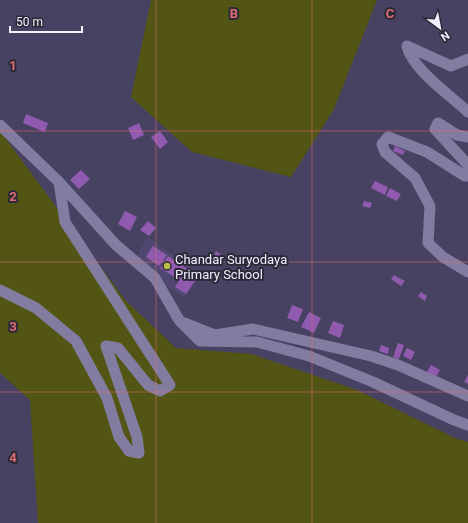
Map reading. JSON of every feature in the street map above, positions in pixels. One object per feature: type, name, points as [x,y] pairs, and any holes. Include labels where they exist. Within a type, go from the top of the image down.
[{"type":"street","points":[[468,59],[451,66],[407,46],[409,54],[429,77],[468,112]]},
{"type":"street","points":[[468,137],[457,135],[438,123],[435,129],[468,165]]},
{"type":"street","points":[[0,125],[59,182],[116,245],[155,278],[179,320],[200,341],[257,342],[309,356],[373,382],[454,420],[468,425]]},
{"type":"street","points":[[468,176],[465,176],[427,152],[388,136],[382,144],[385,152],[415,178],[430,206],[428,243],[443,257],[468,272]]},
{"type":"street","points":[[0,290],[36,308],[76,341],[107,398],[119,437],[128,451],[139,453],[137,437],[106,346],[118,348],[148,385],[160,391],[170,385],[66,222],[59,182]]},
{"type":"street","points":[[179,320],[215,335],[253,329],[371,356],[398,364],[468,396]]},
{"type":"shaded area","points":[[151,0],[377,0],[334,109],[291,177],[192,152],[131,97]]},
{"type":"shaded area","points":[[0,131],[126,301],[176,348],[252,354],[357,390],[455,438],[468,442],[468,523],[38,523],[30,400],[0,373]]},
{"type":"shaded area","name":"Chandar Suryodaya Primary School","points":[[147,237],[202,275],[184,297],[163,284],[137,257]]},
{"type":"building","points":[[26,114],[48,123],[45,132],[23,123]]},
{"type":"building","points":[[139,123],[144,135],[133,140],[128,128]]},
{"type":"building","points":[[160,131],[168,142],[160,149],[151,137]]},
{"type":"building","points":[[395,146],[405,151],[403,155],[393,151]]},
{"type":"building","points":[[81,170],[90,179],[79,189],[70,180]]},
{"type":"building","points":[[375,181],[388,187],[385,195],[371,188]]},
{"type":"building","points":[[390,188],[401,194],[397,201],[386,196]]},
{"type":"building","points":[[364,201],[372,203],[370,208],[362,206]]},
{"type":"building","points":[[125,211],[137,217],[130,231],[118,224]]},
{"type":"building","points":[[148,221],[156,228],[149,236],[140,230]]},
{"type":"building","points":[[153,246],[167,255],[159,266],[146,257]]},
{"type":"building","points":[[216,251],[222,255],[219,259],[214,256]]},
{"type":"building","points":[[168,256],[186,268],[179,280],[160,268]]},
{"type":"building","points":[[188,268],[199,275],[186,294],[175,287]]},
{"type":"building","points":[[394,275],[405,281],[401,286],[391,279]]},
{"type":"building","points":[[421,292],[427,296],[425,301],[418,296]]},
{"type":"building","points":[[292,305],[303,309],[298,322],[287,318]]},
{"type":"building","points":[[309,312],[321,318],[314,333],[301,327]]},
{"type":"building","points":[[333,321],[344,325],[340,338],[328,333]]},
{"type":"building","points":[[398,343],[404,345],[399,359],[393,357]]},
{"type":"building","points":[[381,345],[389,348],[388,354],[379,351]]},
{"type":"building","points":[[407,348],[415,352],[411,360],[403,356]]},
{"type":"building","points":[[431,365],[440,370],[436,377],[427,372]]},
{"type":"building","points":[[468,375],[468,384],[464,382]]},
{"type":"place","name":"Chandar Suryodaya Primary School","points":[[167,266]]}]
